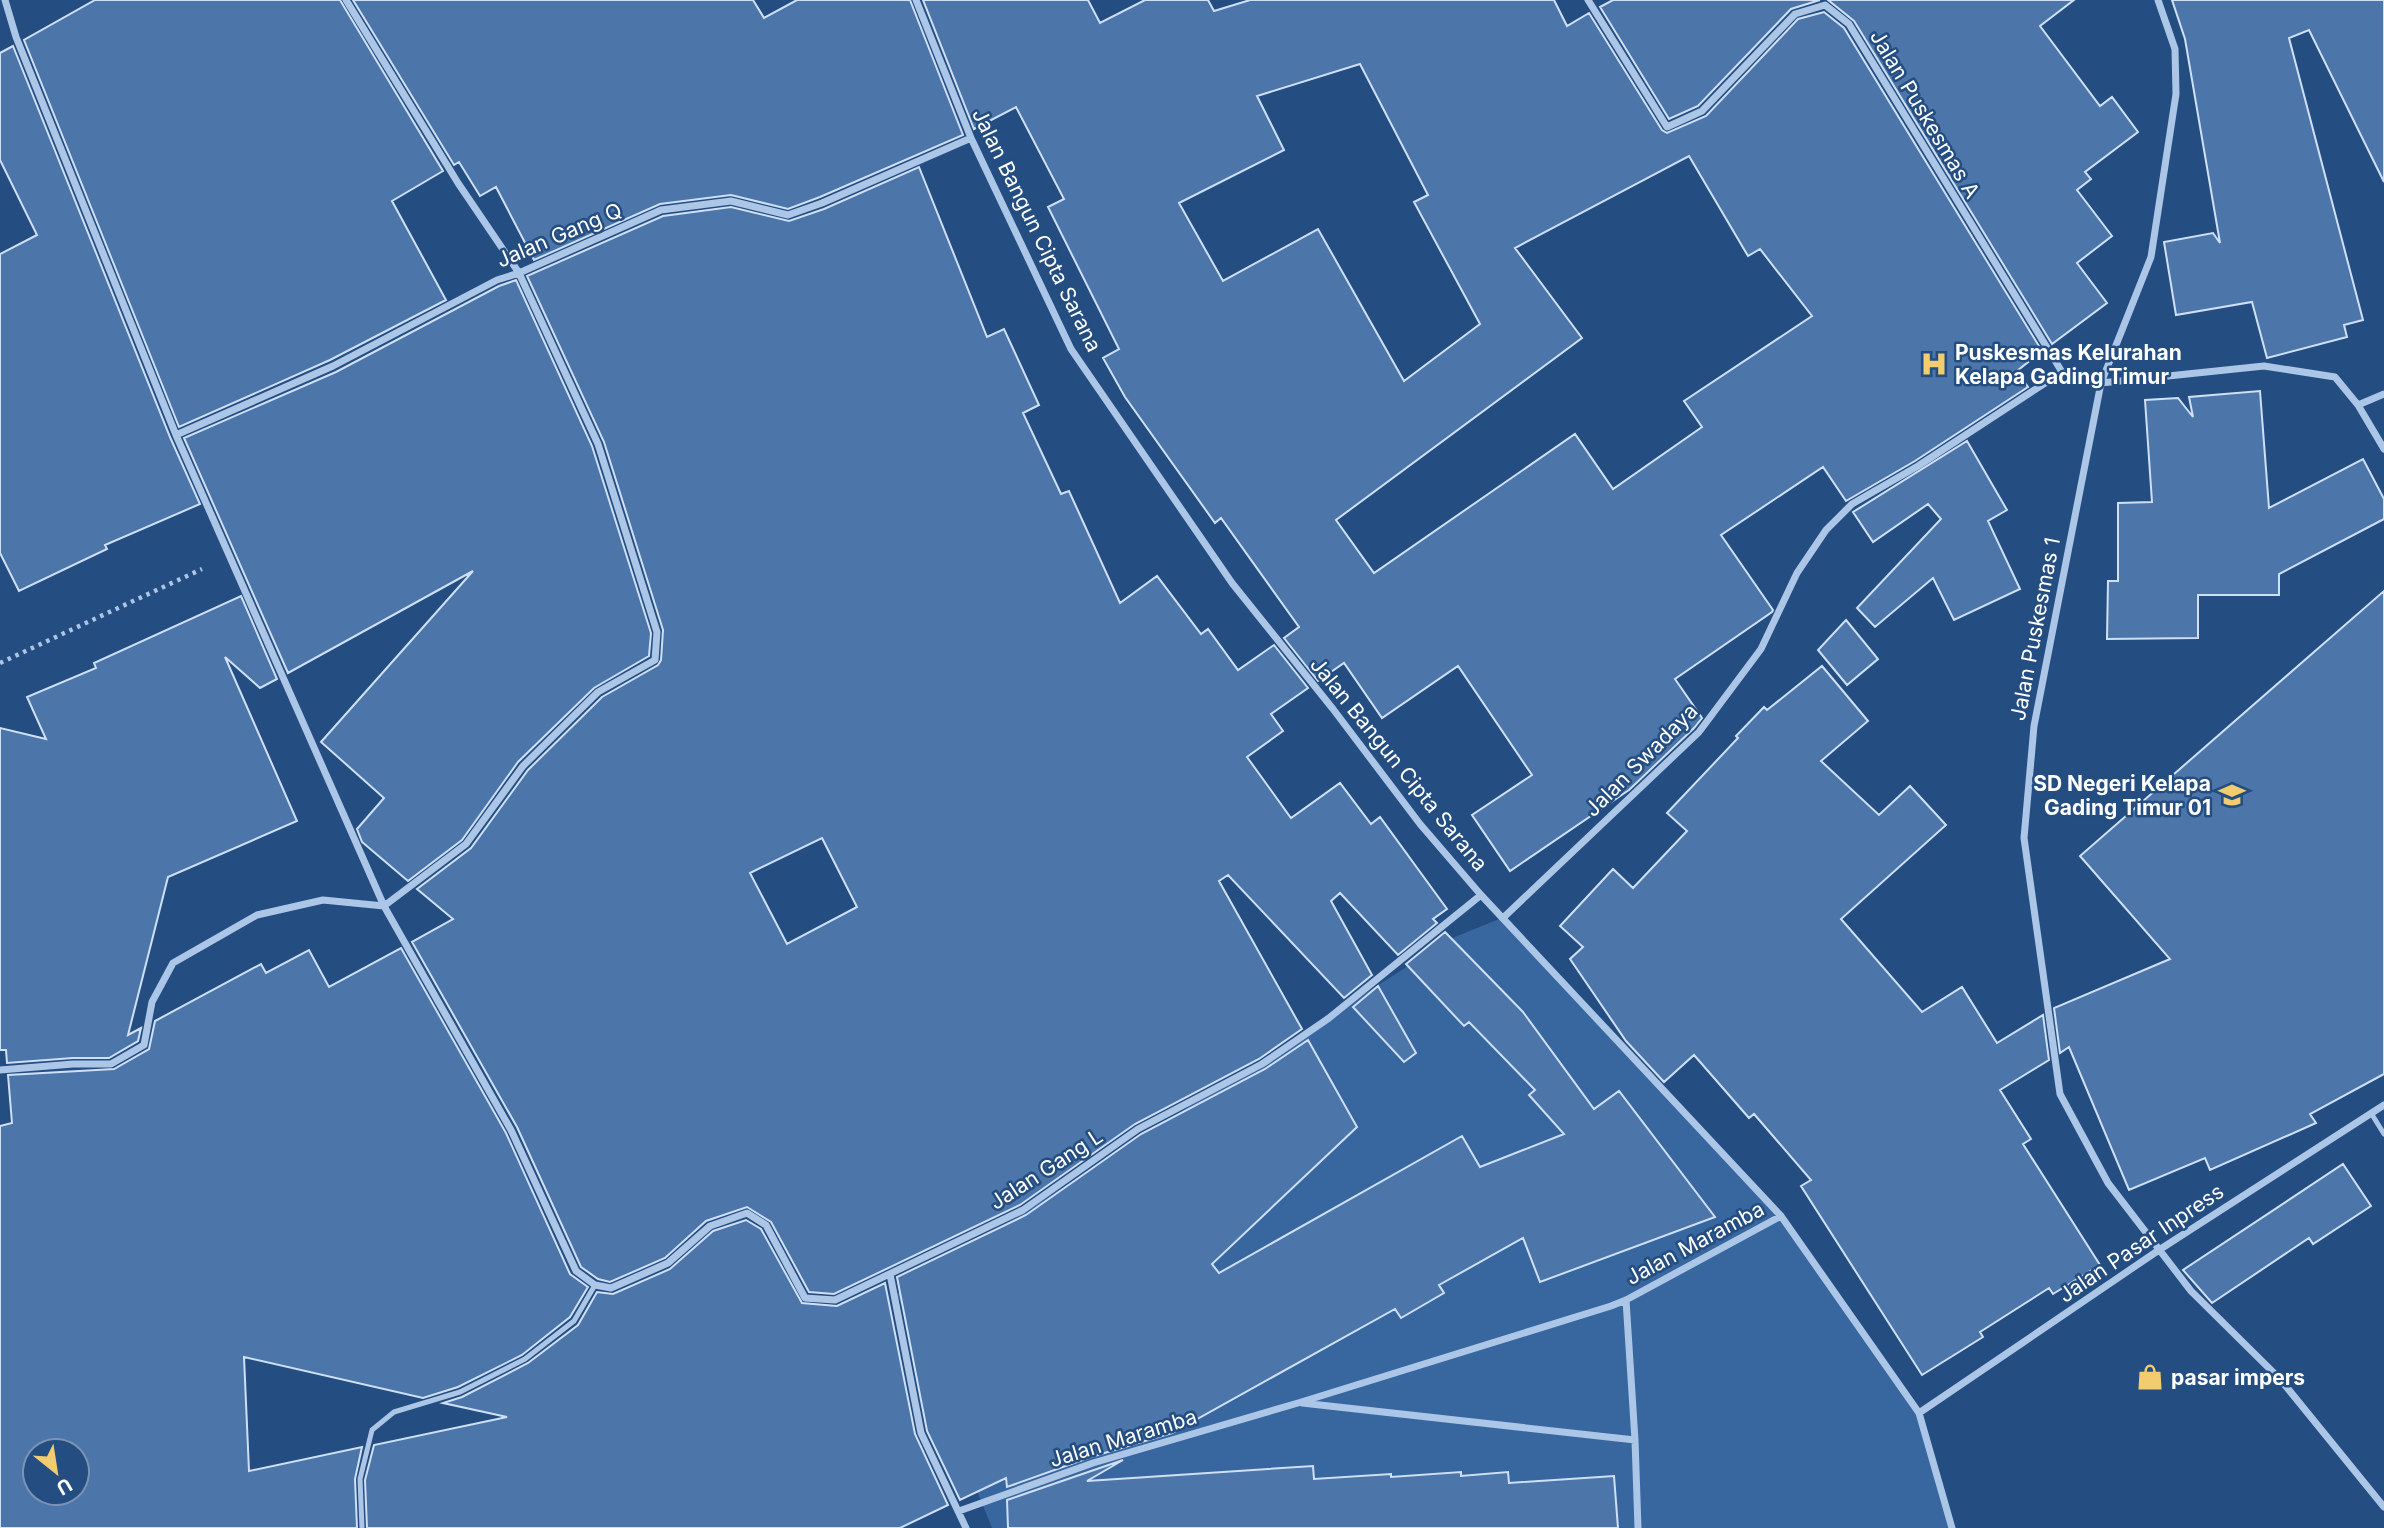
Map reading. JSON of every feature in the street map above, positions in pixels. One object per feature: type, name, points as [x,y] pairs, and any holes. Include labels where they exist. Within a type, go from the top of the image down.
[{"type":"street","points":[[5,0],[16,37],[176,435],[384,906],[511,1130],[576,1271],[595,1285]]},
{"type":"street","points":[[0,1070],[111,1064],[144,1045],[152,1002],[173,963],[257,915],[323,900],[384,906],[466,844],[523,766],[598,692],[655,660],[657,632],[598,444],[519,273],[458,183],[346,0]]},
{"type":"street","name":"Jalan Bangun Cipta Sarana","points":[[916,0],[971,138],[1071,349],[1232,583],[1334,709],[1420,824],[1481,895],[1781,1216],[1919,1413],[1952,1528]]},
{"type":"street","name":"Jalan Puskesmas A","points":[[1588,0],[1667,127],[1702,111],[1796,14],[1825,5],[1850,24],[2062,372]]},
{"type":"street","name":"Jalan Puskesmas 1","points":[[2158,0],[2175,48],[2176,94],[2151,257],[2101,383],[2034,726],[2024,838],[2060,1094],[2108,1183],[2159,1250],[2206,1308],[2280,1379],[2384,1507]]},
{"type":"street","name":"Jalan Gang Q","points":[[176,435],[333,366],[497,280],[519,273],[661,210],[731,201],[788,215],[971,138]]},
{"type":"street","points":[[2062,372],[2101,383],[2264,366],[2335,377],[2358,405],[2384,449]]},
{"type":"street","name":"Jalan Swadaya","points":[[1504,917],[1699,732],[1761,649],[1797,573],[1818,541],[1852,504],[1917,466],[2062,372]]},
{"type":"street","points":[[2358,405],[2384,394]]},
{"type":"street","name":"Jalan Gang L","points":[[595,1285],[611,1288],[668,1263],[710,1226],[747,1213],[766,1225],[805,1298],[835,1300],[1023,1210],[1138,1129],[1262,1064],[1329,1018],[1481,895]]},
{"type":"street","name":"Jalan Pasar Inpress","points":[[1919,1413],[2159,1250],[2384,1105]]},
{"type":"street","name":"Jalan Maramba","points":[[959,1511],[1093,1463],[1298,1403],[1626,1300],[1781,1216]]},
{"type":"street","points":[[890,1274],[921,1433],[966,1528]]},
{"type":"street","name":"Jalan Maramba","points":[[1626,1300],[1635,1440],[1637,1528]]},
{"type":"street","name":"Jalan Maramba","points":[[1298,1403],[1635,1440]]},
{"type":"lane","points":[[2371,1113],[2384,1134]]},
{"type":"lane","points":[[362,1528],[360,1479],[372,1430],[394,1412],[460,1392],[524,1359],[574,1321],[595,1285]]},
{"type":"path","points":[[0,663],[230,556]]},
{"type":"shaded area","points":[[1504,917],[1781,1216],[1919,1413],[1952,1528],[992,1528],[897,1294],[1450,939]]},
{"type":"building","points":[[95,0],[340,0],[443,171],[392,201],[446,300],[330,360],[179,427],[24,40]]},
{"type":"building","points":[[353,0],[753,0],[764,18],[797,0],[910,0],[963,135],[788,209],[731,195],[660,204],[534,260],[496,187],[480,196],[459,162],[454,165]]},
{"type":"building","points":[[923,0],[1088,0],[1100,23],[1145,0],[1208,0],[1214,11],[1250,0],[1554,0],[1567,26],[1589,13],[1662,130],[1667,133],[1706,116],[1798,19],[1824,12],[1844,28],[2042,351],[2017,371],[2028,387],[1915,461],[1846,501],[1823,467],[1721,535],[1772,612],[1675,679],[1702,718],[1694,728],[1629,790],[1510,871],[1472,815],[1532,775],[1458,666],[1382,718],[1344,663],[1318,681],[1284,638],[1299,627],[1221,518],[1215,523],[1125,397],[1103,358],[1119,349],[1048,207],[1064,199],[1016,107],[974,129]],"holes":[[[1360,64],[1428,195],[1414,202],[1480,324],[1404,381],[1318,229],[1223,281],[1179,203],[1284,150],[1257,96]],[[1689,156],[1748,256],[1760,249],[1812,316],[1684,401],[1702,427],[1613,489],[1575,434],[1374,573],[1336,520],[1582,338],[1515,248]]]},
{"type":"building","points":[[1613,0],[1820,0],[1791,9],[1698,106],[1669,119],[1600,7]]},
{"type":"building","points":[[1828,0],[2074,0],[2040,26],[2100,106],[2112,97],[2138,132],[2085,172],[2091,179],[2077,190],[2112,236],[2077,263],[2107,303],[2052,344],[1854,21]]},
{"type":"building","points":[[2172,0],[2384,0],[2384,182],[2309,30],[2289,38],[2363,320],[2344,325],[2347,337],[2267,358],[2252,302],[2176,315],[2164,242],[2213,233],[2220,243],[2185,39]]},
{"type":"building","points":[[13,46],[170,437],[200,504],[105,545],[107,549],[19,591],[0,553],[0,254],[37,235],[0,160],[0,53]]},
{"type":"building","points":[[919,167],[987,337],[1004,329],[1039,405],[1023,413],[1061,494],[1069,491],[1120,603],[1157,576],[1201,634],[1208,629],[1238,670],[1274,645],[1308,688],[1271,714],[1283,731],[1247,757],[1291,818],[1340,783],[1371,824],[1380,817],[1447,909],[1433,919],[1437,923],[1398,955],[1340,893],[1331,901],[1372,975],[1344,998],[1228,875],[1219,881],[1302,1029],[1259,1059],[1135,1124],[1020,1205],[834,1294],[809,1292],[771,1222],[747,1207],[706,1221],[665,1258],[610,1282],[598,1279],[581,1267],[517,1127],[412,942],[453,919],[417,889],[471,848],[528,770],[602,697],[658,665],[661,660],[663,630],[604,442],[527,276],[663,216],[731,207],[789,221],[824,209]],"holes":[[[822,838],[857,907],[787,944],[750,873]]]},
{"type":"building","points":[[516,280],[592,446],[651,633],[649,656],[594,688],[518,762],[462,840],[408,881],[362,842],[357,829],[384,798],[321,742],[473,571],[288,673],[184,438],[336,372],[499,286]]},
{"type":"building","points":[[2260,391],[2269,508],[2363,459],[2384,499],[2384,519],[2279,574],[2279,595],[2198,595],[2198,638],[2107,639],[2108,581],[2118,581],[2118,503],[2152,502],[2145,400],[2178,398],[2193,417],[2189,397]]},
{"type":"building","points":[[1967,441],[2007,510],[1988,521],[2020,589],[1954,620],[1933,578],[1875,627],[1857,608],[1941,519],[1928,504],[1873,542],[1853,512]]},
{"type":"building","points":[[2384,591],[2384,1074],[2310,1114],[2316,1123],[2210,1170],[2205,1158],[2129,1190],[2069,1047],[2060,1053],[2054,1008],[2170,959],[2080,856]]},
{"type":"building","points":[[241,596],[277,679],[260,688],[225,657],[297,821],[168,877],[128,1035],[141,1028],[138,1041],[109,1058],[7,1063],[6,1050],[0,1050],[0,728],[46,739],[27,697],[96,668],[94,663]]},
{"type":"building","points":[[1846,620],[1878,659],[1847,685],[1818,650]]},
{"type":"building","points":[[1822,666],[1868,721],[1821,761],[1879,815],[1910,786],[1946,825],[1841,919],[1922,1012],[1962,987],[1997,1043],[2043,1015],[2049,1060],[2000,1090],[2031,1139],[2023,1144],[2100,1265],[2053,1294],[2049,1288],[1980,1332],[1983,1337],[1922,1375],[1801,1186],[1811,1180],[1754,1114],[1749,1118],[1694,1055],[1664,1082],[1626,1041],[1570,959],[1583,947],[1560,926],[1613,869],[1633,888],[1687,831],[1667,813],[1764,707],[1767,710]]},
{"type":"building","points":[[1445,932],[1523,1012],[1594,1109],[1619,1091],[1715,1217],[1540,1282],[1523,1238],[1439,1285],[1444,1293],[1401,1318],[1395,1309],[1172,1433],[1091,1457],[1007,1487],[1006,1478],[960,1500],[927,1431],[897,1277],[1026,1215],[1141,1134],[1265,1069],[1308,1040],[1357,1127],[1212,1264],[1219,1273],[1462,1136],[1480,1167],[1564,1134],[1529,1095],[1535,1090],[1469,1022],[1464,1026],[1406,964]]},
{"type":"building","points":[[401,948],[506,1133],[570,1274],[588,1287],[570,1317],[522,1355],[458,1387],[423,1398],[244,1357],[249,1471],[362,1447],[355,1479],[357,1528],[0,1528],[0,1126],[12,1123],[8,1075],[114,1069],[149,1049],[155,1021],[261,964],[266,973],[309,950],[329,987]]},
{"type":"building","points":[[1378,986],[1416,1053],[1404,1062],[1353,1007]]},
{"type":"building","points":[[2343,1164],[2371,1206],[2313,1244],[2309,1238],[2212,1303],[2183,1270]]},
{"type":"building","points":[[746,1220],[761,1229],[802,1303],[837,1306],[885,1283],[915,1434],[948,1505],[900,1528],[367,1528],[365,1480],[374,1445],[507,1417],[443,1403],[462,1397],[528,1363],[578,1325],[597,1292],[613,1294],[670,1269],[713,1231]]},
{"type":"building","points":[[1123,1460],[1087,1481],[1313,1466],[1314,1479],[1461,1472],[1461,1476],[1508,1472],[1509,1483],[1614,1476],[1618,1528],[1008,1528],[1007,1500]]},
{"type":"place","name":"Puskesmas Kelurahan Kelapa Gading Timur","points":[[1934,364]]},
{"type":"place","name":"SD Negeri Kelapa Gading Timur 01","points":[[2232,795]]},
{"type":"place","name":"pasar impers","points":[[2150,1377]]}]
